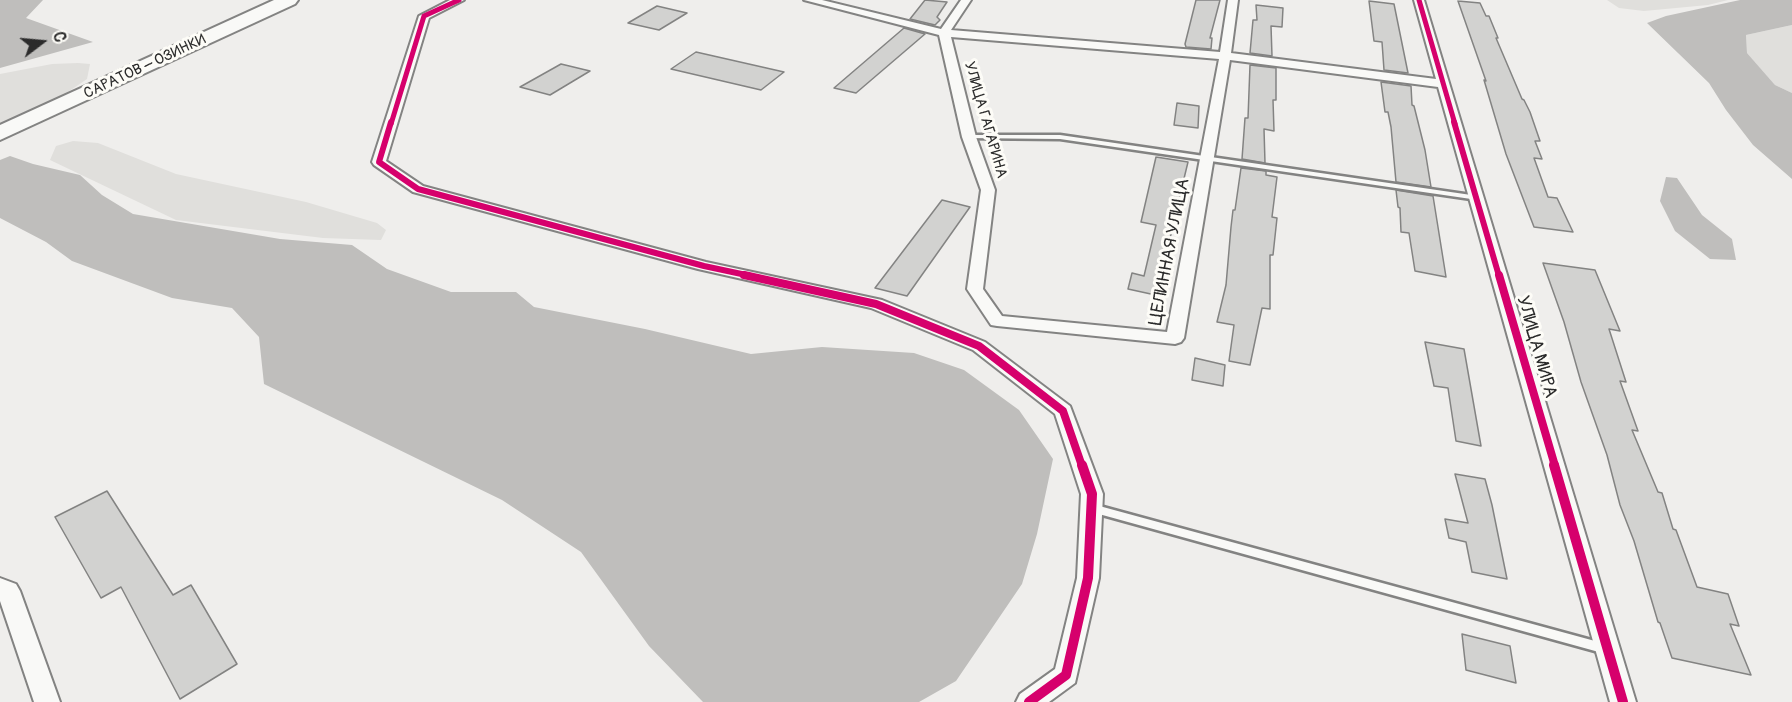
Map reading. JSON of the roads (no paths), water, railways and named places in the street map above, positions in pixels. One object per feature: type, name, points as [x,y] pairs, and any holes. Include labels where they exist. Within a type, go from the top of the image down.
[{"type":"highway","name":"САРАТОВ – ОЗИНКИ","points":[[0,133],[289,0]]},
{"type":"street","points":[[459,0],[424,16],[379,162],[418,189],[704,266],[876,304],[979,346],[1063,411],[1092,494],[1088,578],[1066,675],[1029,702]]},
{"type":"street","points":[[809,0],[944,33],[1225,57],[1445,84]]},
{"type":"street","points":[[944,33],[966,0]]},
{"type":"street","name":"ЦЕЛИННАЯ УЛИЦА","points":[[997,321],[1175,338],[1233,0]]},
{"type":"street","name":"УЛИЦА МИРА","points":[[1419,0],[1623,702]]},
{"type":"street","name":"УЛИЦА ГАГАРИНА","points":[[944,33],[969,137],[988,190],[975,289],[997,321]]},
{"type":"street","points":[[979,346],[997,321]]},
{"type":"street","points":[[0,588],[8,591],[47,702]]},
{"type":"lane","points":[[969,137],[1060,137],[1478,198]]},
{"type":"lane","points":[[1091,508],[1608,650]]}]
